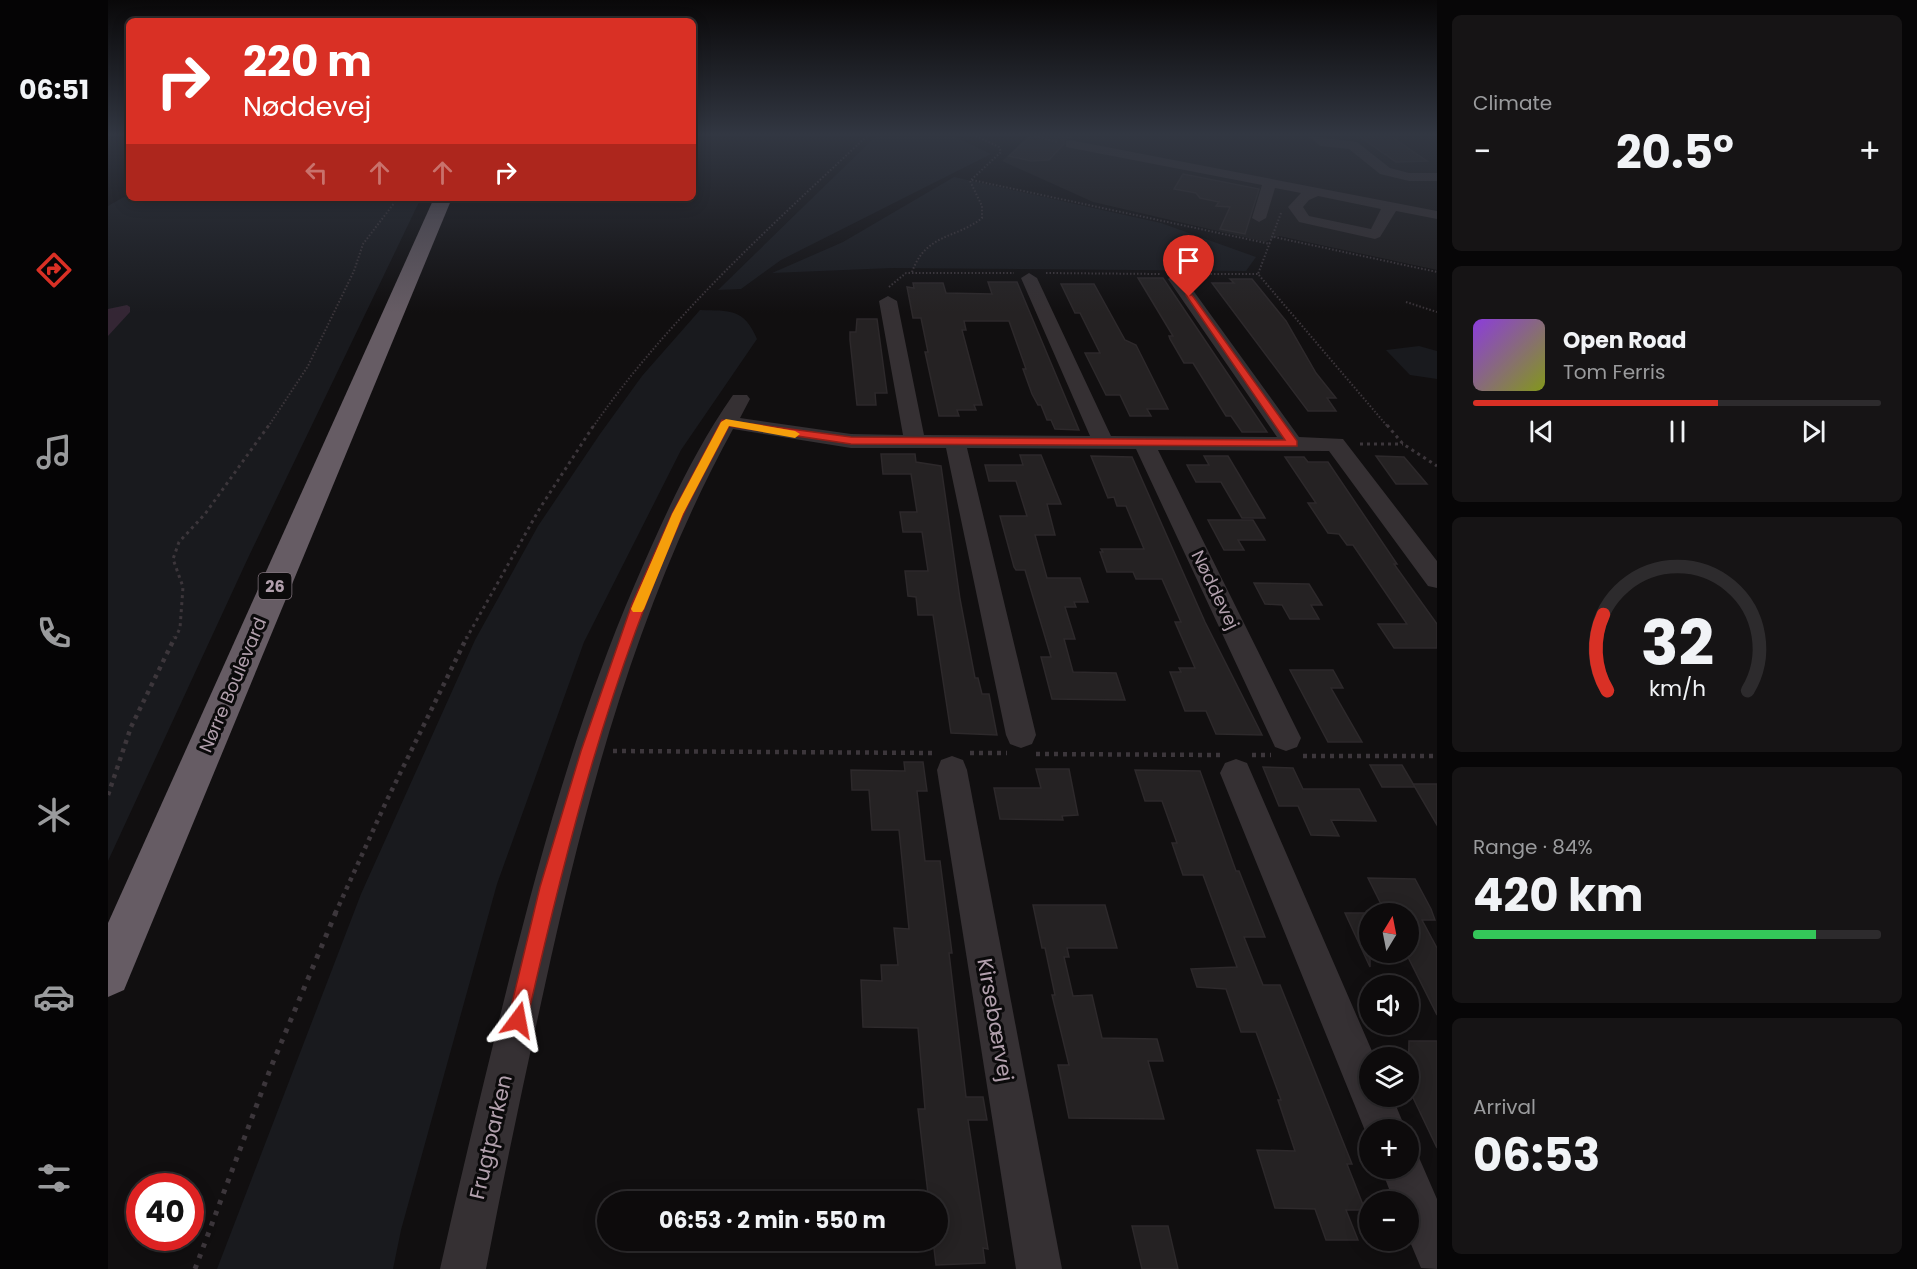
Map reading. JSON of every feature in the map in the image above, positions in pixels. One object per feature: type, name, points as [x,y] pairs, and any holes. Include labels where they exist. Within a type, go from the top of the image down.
[{"type":"highway","name":"Nørre Boulevard","points":[[108,974],[442,201]]},
{"type":"street","points":[[1259,218],[1266,195]]},
{"type":"street","points":[[1308,195],[1295,207],[1304,219],[1375,234],[1388,213],[1389,206]]},
{"type":"street","points":[[1333,195],[1437,215]]},
{"type":"street","points":[[1028,275],[1104,443]]},
{"type":"street","points":[[1177,275],[1293,444]]},
{"type":"street","points":[[888,301],[915,442],[1335,444],[1437,579]]},
{"type":"street","name":"Frugtparken","points":[[463,1269],[549,887],[589,751],[639,604],[678,514],[733,411],[801,435],[851,441],[915,442]]},
{"type":"street","points":[[955,442],[1021,735]]},
{"type":"street","name":"Nøddevej","points":[[1144,443],[1286,738]]},
{"type":"street","name":"Kirsebærvej","points":[[952,770],[1038,1269]]},
{"type":"street","points":[[1236,773],[1359,1066]]},
{"type":"street","points":[[1407,1179],[1437,1252]]},
{"type":"path","points":[[195,1269],[302,990],[389,793],[461,646],[526,532],[601,417],[680,318],[723,272],[804,195]]},
{"type":"path","points":[[912,272],[914,265],[945,235],[975,224],[982,218],[982,206],[977,195]]},
{"type":"path","points":[[1043,195],[1270,244]]},
{"type":"path","points":[[1258,274],[1274,237],[1287,195]]},
{"type":"path","points":[[108,795],[131,727],[180,628],[183,587],[173,559],[179,542],[205,514],[284,406],[308,366],[354,271],[363,244],[396,201]]},
{"type":"path","points":[[1274,237],[1437,272]]},
{"type":"path","points":[[888,301],[892,300],[889,287],[906,273],[912,272],[1028,275],[1258,274]]},
{"type":"path","points":[[1258,274],[1403,444],[1437,466]]},
{"type":"path","points":[[1406,302],[1437,312]]},
{"type":"path","points":[[1335,444],[1403,444]]},
{"type":"shaded area","points":[[815,195],[909,195],[781,260],[741,289],[718,290]]},
{"type":"shaded area","points":[[923,195],[1036,195],[1161,223],[1256,257],[1246,271],[892,268],[772,273],[843,242]]},
{"type":"shaded area","points":[[1078,195],[1437,195],[1437,270],[1279,236],[1265,242],[1093,202]]},
{"type":"shaded area","points":[[126,196],[126,201],[420,201],[248,558],[108,861],[108,206]]},
{"type":"shaded area","points":[[127,305],[130,307],[130,312],[108,336],[108,309]]},
{"type":"shaded area","points":[[700,310],[728,311],[741,316],[757,339],[681,450],[584,642],[497,884],[401,1230],[393,1269],[217,1269],[361,894],[475,640],[538,526],[600,434],[642,376]]},
{"type":"shaded area","points":[[1419,346],[1437,351],[1437,379],[1410,375],[1386,350]]},
{"type":"building","points":[[1198,195],[1257,195],[1245,234],[1220,229],[1230,207],[1216,206],[1219,202],[1200,198]]},
{"type":"building","points":[[1138,278],[1163,278],[1267,432],[1242,432],[1231,416],[1226,416],[1193,363],[1184,363],[1169,336],[1173,336]]},
{"type":"building","points":[[1230,279],[1252,279],[1286,321],[1316,373],[1336,398],[1327,398],[1336,411],[1308,411],[1212,283],[1234,283]]},
{"type":"building","points":[[988,282],[1017,282],[1079,430],[1055,429],[1051,420],[1047,420],[1041,405],[1038,405],[1032,394],[1009,321],[964,321],[966,330],[962,330],[982,405],[974,405],[976,410],[957,410],[959,416],[939,416],[925,352],[928,352],[921,318],[913,318],[907,287],[914,288],[913,283],[943,283],[946,293],[992,294]]},
{"type":"building","points":[[1061,284],[1094,284],[1125,340],[1136,345],[1168,409],[1147,409],[1151,416],[1130,416],[1120,395],[1106,395],[1085,353],[1100,353],[1080,313],[1075,313]]},
{"type":"building","points":[[857,319],[877,319],[887,393],[875,393],[876,405],[857,405],[850,332],[856,332]]},
{"type":"building","points":[[881,454],[915,454],[916,462],[941,466],[960,599],[975,678],[978,678],[982,694],[989,694],[997,735],[951,733],[933,615],[918,615],[916,597],[908,596],[905,571],[928,571],[922,532],[903,532],[900,512],[917,512],[911,474],[883,474]]},
{"type":"building","points":[[1020,455],[1041,455],[1061,504],[1047,504],[1055,535],[1035,535],[1047,578],[1080,578],[1088,602],[1074,602],[1076,607],[1065,607],[1075,639],[1064,639],[1073,672],[1116,673],[1125,700],[1052,699],[1041,657],[1051,657],[1025,570],[1016,570],[1014,567],[1000,516],[1027,516],[1016,481],[989,481],[985,465],[1023,465]]},
{"type":"building","points":[[1091,456],[1132,457],[1205,622],[1262,735],[1216,734],[1206,711],[1185,711],[1170,672],[1181,672],[1179,668],[1195,668],[1175,622],[1181,622],[1162,579],[1136,579],[1133,572],[1107,572],[1101,549],[1144,549],[1126,506],[1117,506],[1114,497],[1108,498]]},
{"type":"building","points":[[1204,456],[1228,456],[1265,518],[1242,518],[1221,482],[1196,482],[1187,465],[1209,465]]},
{"type":"building","points":[[1376,456],[1404,457],[1427,484],[1396,484]]},
{"type":"building","points":[[1285,457],[1304,457],[1308,462],[1328,462],[1397,564],[1394,564],[1437,624],[1437,648],[1394,648],[1378,624],[1407,624],[1353,545],[1347,545],[1339,534],[1328,533],[1308,503],[1316,503]]},
{"type":"building","points":[[1208,520],[1253,520],[1265,540],[1238,540],[1244,550],[1224,550]]},
{"type":"building","points":[[1254,583],[1309,584],[1322,605],[1311,605],[1319,619],[1290,619],[1282,605],[1265,604]]},
{"type":"building","points":[[1290,670],[1333,670],[1343,688],[1331,688],[1362,742],[1328,742]]},
{"type":"building","points":[[904,762],[923,762],[927,791],[917,791],[925,861],[940,861],[952,953],[949,953],[966,1097],[983,1097],[987,1120],[968,1120],[988,1249],[983,1248],[985,1263],[936,1265],[934,1251],[948,1251],[948,1191],[928,1191],[918,1109],[925,1109],[918,1028],[863,1027],[861,980],[882,981],[881,965],[898,965],[894,928],[909,929],[899,830],[872,830],[869,790],[852,790],[851,770],[905,771]]},
{"type":"building","points":[[1370,765],[1402,765],[1415,787],[1382,787]]},
{"type":"building","points":[[1263,767],[1293,768],[1303,789],[1359,789],[1376,821],[1331,820],[1339,836],[1311,835],[1298,806],[1279,806]]},
{"type":"building","points":[[1036,769],[1069,769],[1078,815],[1062,816],[1063,820],[1000,819],[994,788],[1041,788]]},
{"type":"building","points":[[1135,770],[1200,771],[1236,871],[1239,871],[1265,937],[1244,937],[1263,985],[1280,985],[1352,1164],[1347,1164],[1359,1195],[1359,1210],[1346,1210],[1358,1240],[1326,1240],[1315,1209],[1275,1208],[1257,1150],[1295,1151],[1278,1100],[1281,1100],[1256,1032],[1241,1032],[1226,989],[1197,987],[1191,969],[1237,967],[1203,875],[1183,875],[1172,843],[1177,843],[1162,801],[1145,801]]},
{"type":"building","points":[[1413,784],[1437,784],[1437,825]]},
{"type":"building","points":[[1368,878],[1415,879],[1431,909],[1435,920],[1422,920],[1437,948],[1437,1015],[1411,963],[1419,963],[1419,903],[1380,903]]},
{"type":"building","points":[[1033,905],[1105,905],[1117,948],[1067,948],[1069,957],[1064,957],[1073,996],[1092,995],[1102,1038],[1157,1039],[1163,1061],[1148,1061],[1164,1119],[1069,1118],[1058,1065],[1069,1065],[1052,995],[1055,995],[1045,948],[1042,948]]},
{"type":"building","points":[[1345,913],[1359,913],[1359,943]]},
{"type":"building","points":[[1409,1041],[1437,1041],[1437,1148],[1418,1107],[1419,1047],[1409,1047]]},
{"type":"building","points":[[1132,1226],[1168,1226],[1178,1269],[1142,1269]]},
{"type":"slow traffic","points":[[638,609],[678,514],[726,422],[795,434]]},
{"type":"route","points":[[518,1020],[549,887],[589,751],[639,604],[678,514],[726,422],[851,441],[1293,444],[1189,297]]}]
